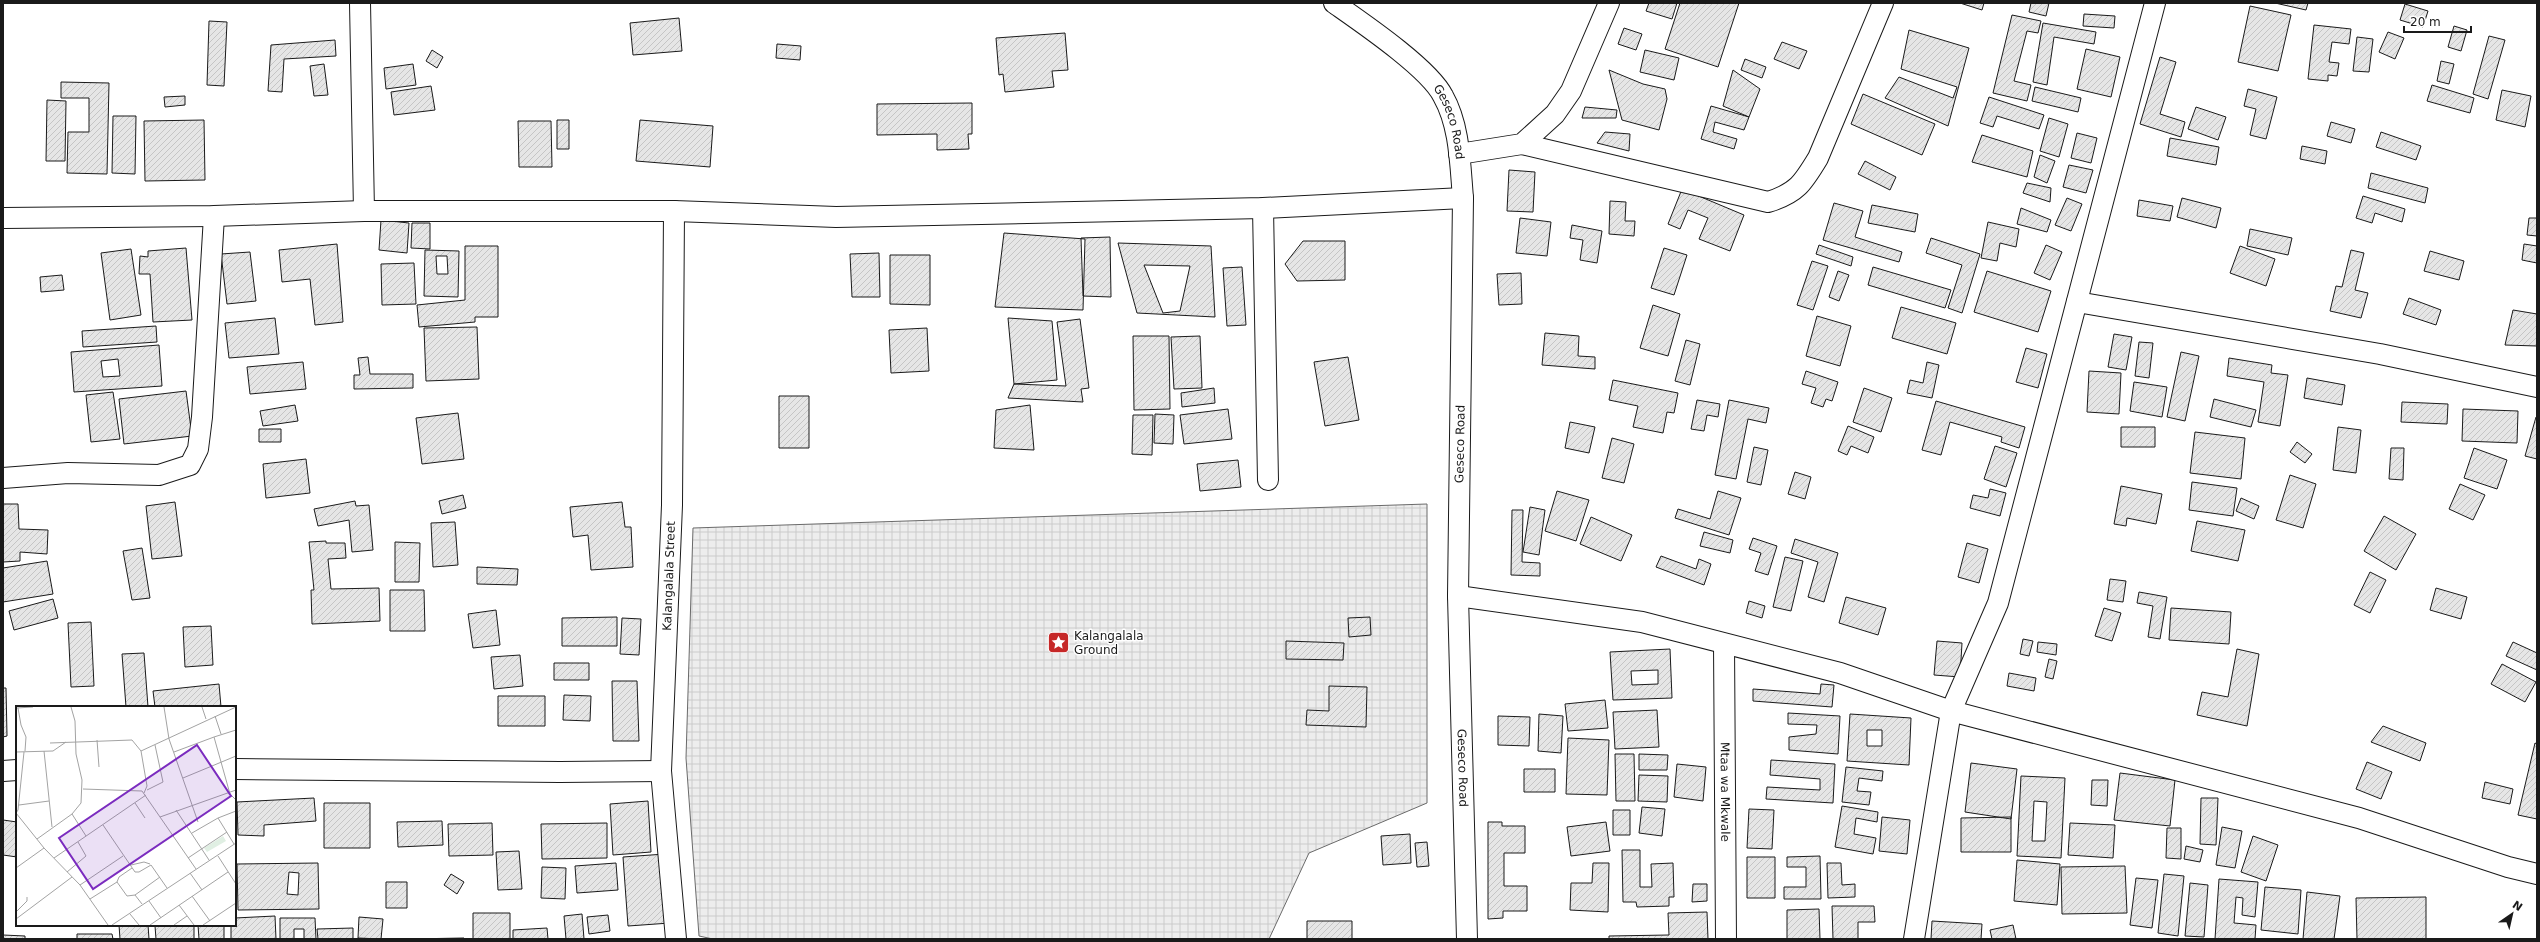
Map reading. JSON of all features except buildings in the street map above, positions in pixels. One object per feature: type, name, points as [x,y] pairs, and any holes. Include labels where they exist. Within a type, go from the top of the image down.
[{"type":"street","points":[[360,3],[364,211]]},
{"type":"street","name":"Geseco Road","points":[[1334,3],[1424,73],[1443,95],[1451,115],[1459,154],[1463,198],[1458,596],[1467,939]]},
{"type":"street","points":[[1522,144],[1555,114],[1570,91],[1609,3]]},
{"type":"street","points":[[1459,154],[1522,144],[1768,202],[1786,196],[1804,181],[1818,158],[1883,3]]},
{"type":"street","points":[[1914,939],[1950,711],[1998,603],[2028,483],[2155,3]]},
{"type":"street","points":[[3,218],[214,216],[364,211],[674,211],[836,217],[1263,208],[1463,198]]},
{"type":"street","points":[[1263,208],[1268,480]]},
{"type":"street","name":"Kalangalala Street","points":[[674,211],[672,505],[661,771],[676,939]]},
{"type":"street","points":[[3,478],[68,473],[159,475],[190,465],[198,449],[202,417],[214,216]]},
{"type":"street","points":[[2077,302],[2380,354],[2537,387]]},
{"type":"street","points":[[1458,596],[1642,622],[1840,673],[1950,711],[2359,818],[2508,867],[2537,874]]},
{"type":"street","name":"Mtaa wa Mkwale","points":[[1724,644],[1726,939]]},
{"type":"street","points":[[236,769],[560,772],[661,771]]},
{"type":"street","points":[[3,771],[16,770]]},
{"type":"shaded area","name":"Kalangalala Ground","points":[[1427,504],[1427,803],[1309,853],[1269,939],[713,939],[699,936],[686,758],[693,528]]},
{"type":"place","name":"Kalangalala Ground","points":[[1058,643]]}]
